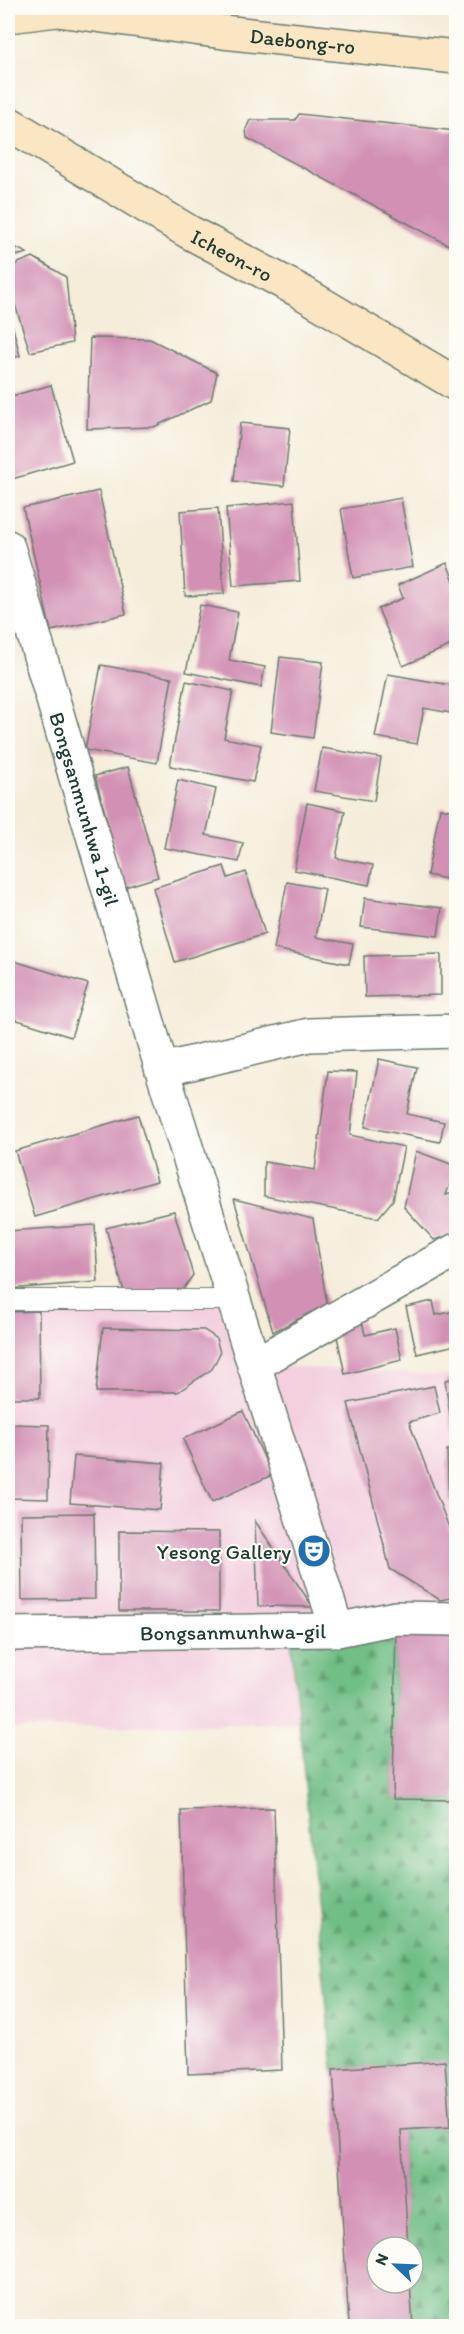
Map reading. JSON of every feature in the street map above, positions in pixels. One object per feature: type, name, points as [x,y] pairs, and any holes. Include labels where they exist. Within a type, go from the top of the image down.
[{"type":"main road","name":"Daebong-ro","points":[[8,16],[57,10],[223,32],[456,57]]},
{"type":"main road","name":"Icheon-ro","points":[[10,123],[189,232],[298,290],[456,384]]},
{"type":"street","name":"Bongsanmunhwa 1-gil","points":[[8,547],[162,1070],[336,1630]]},
{"type":"street","points":[[162,1070],[309,1035],[456,1031]]},
{"type":"street","points":[[254,1365],[456,1250]]},
{"type":"street","name":"Bongsanmunhwa-gil","points":[[8,1634],[336,1630],[396,1618],[456,1619]]},
{"type":"lane","points":[[8,1300],[233,1300]]},
{"type":"shaded area","points":[[233,1300],[254,1365],[456,1376],[456,2056],[350,1996],[383,1721],[8,1729],[8,1305]]},
{"type":"green space","points":[[396,1618],[393,1799],[456,1800],[456,2326],[413,2326],[411,2295],[425,2295],[425,2235],[407,2235],[401,2130],[450,2127],[445,2062],[333,2069],[290,1630]]},
{"type":"building","points":[[299,114],[456,131],[456,249],[247,138],[246,129],[250,120],[295,120]]},
{"type":"building","points":[[8,244],[27,253],[8,258]]},
{"type":"building","points":[[33,257],[66,277],[72,343],[30,352],[8,282],[8,267]]},
{"type":"building","points":[[8,308],[20,356],[8,359]]},
{"type":"building","points":[[90,338],[150,339],[217,373],[211,400],[154,427],[87,429]]},
{"type":"building","points":[[51,385],[73,461],[9,480],[8,397]]},
{"type":"building","points":[[240,423],[290,428],[284,486],[234,481]]},
{"type":"building","points":[[99,491],[126,614],[51,631],[23,508]]},
{"type":"building","points":[[401,498],[413,567],[353,578],[341,509]]},
{"type":"building","points":[[294,501],[300,581],[233,586],[226,508]]},
{"type":"building","points":[[218,508],[224,594],[185,596],[180,511]]},
{"type":"building","points":[[447,563],[456,586],[456,643],[403,666],[378,609],[403,598],[398,585]]},
{"type":"building","points":[[200,605],[238,612],[229,660],[265,667],[261,687],[186,672]]},
{"type":"building","points":[[280,657],[323,662],[313,738],[271,732]]},
{"type":"building","points":[[101,665],[172,678],[157,763],[85,750]]},
{"type":"building","points":[[388,674],[456,686],[456,714],[424,708],[417,744],[375,737]]},
{"type":"building","points":[[186,681],[233,691],[224,738],[261,745],[253,782],[170,766]]},
{"type":"building","points":[[322,748],[381,758],[374,801],[314,791]]},
{"type":"building","points":[[128,767],[158,877],[125,887],[95,776]]},
{"type":"building","points":[[178,780],[216,789],[206,835],[243,843],[239,862],[164,848]]},
{"type":"building","points":[[307,803],[345,811],[336,858],[373,865],[369,885],[294,870]]},
{"type":"building","points":[[440,808],[456,811],[456,881],[427,875]]},
{"type":"building","points":[[224,866],[228,878],[246,872],[265,934],[175,962],[153,888]]},
{"type":"building","points":[[287,882],[325,889],[316,937],[353,944],[349,964],[274,949]]},
{"type":"building","points":[[365,898],[442,908],[438,936],[361,927]]},
{"type":"building","points":[[441,954],[441,995],[365,997],[364,956]]},
{"type":"building","points":[[8,959],[88,984],[71,1037],[8,1017]]},
{"type":"building","points":[[379,1059],[417,1067],[407,1114],[444,1122],[440,1142],[365,1127]]},
{"type":"building","points":[[328,1071],[357,1072],[350,1135],[404,1147],[393,1200],[378,1218],[264,1196],[264,1162],[315,1170]]},
{"type":"building","points":[[138,1115],[157,1181],[35,1217],[15,1151]]},
{"type":"building","points":[[416,1151],[456,1166],[446,1195],[456,1192],[456,1234],[434,1240],[404,1207]]},
{"type":"building","points":[[234,1199],[313,1219],[327,1304],[273,1332]]},
{"type":"building","points":[[174,1211],[193,1275],[182,1291],[124,1292],[106,1228]]},
{"type":"building","points":[[95,1225],[98,1282],[8,1289],[8,1231]]},
{"type":"building","points":[[433,1301],[436,1315],[456,1311],[456,1345],[417,1354],[406,1307]]},
{"type":"building","points":[[39,1311],[40,1398],[8,1398],[8,1312]]},
{"type":"building","points":[[362,1321],[365,1335],[395,1328],[402,1360],[345,1374],[335,1327]]},
{"type":"building","points":[[103,1328],[204,1330],[216,1338],[220,1353],[212,1369],[178,1392],[96,1392]]},
{"type":"building","points":[[456,1378],[456,1448],[455,1448],[445,1380]]},
{"type":"building","points":[[434,1386],[440,1413],[409,1422],[454,1541],[456,1541],[456,1597],[440,1600],[390,1569],[348,1403]]},
{"type":"building","points":[[243,1411],[272,1475],[212,1502],[183,1439]]},
{"type":"building","points":[[8,1424],[49,1425],[48,1499],[8,1498]]},
{"type":"building","points":[[456,1449],[456,1500],[449,1501],[447,1450]]},
{"type":"building","points":[[74,1456],[164,1463],[160,1510],[70,1503]]},
{"type":"building","points":[[94,1513],[95,1599],[22,1600],[21,1514]]},
{"type":"building","points":[[255,1521],[313,1607],[258,1606]]},
{"type":"building","points":[[119,1531],[219,1532],[219,1611],[119,1611]]},
{"type":"building","points":[[396,1618],[456,1619],[456,1800],[393,1799]]},
{"type":"building","points":[[274,1808],[282,2070],[188,2074],[181,1810]]},
{"type":"building","points":[[445,2061],[450,2127],[401,2130],[407,2235],[365,2235],[365,2295],[411,2295],[413,2326],[349,2326],[333,2069]]},
{"type":"place","name":"Yesong Gallery","points":[[314,1551]]}]
